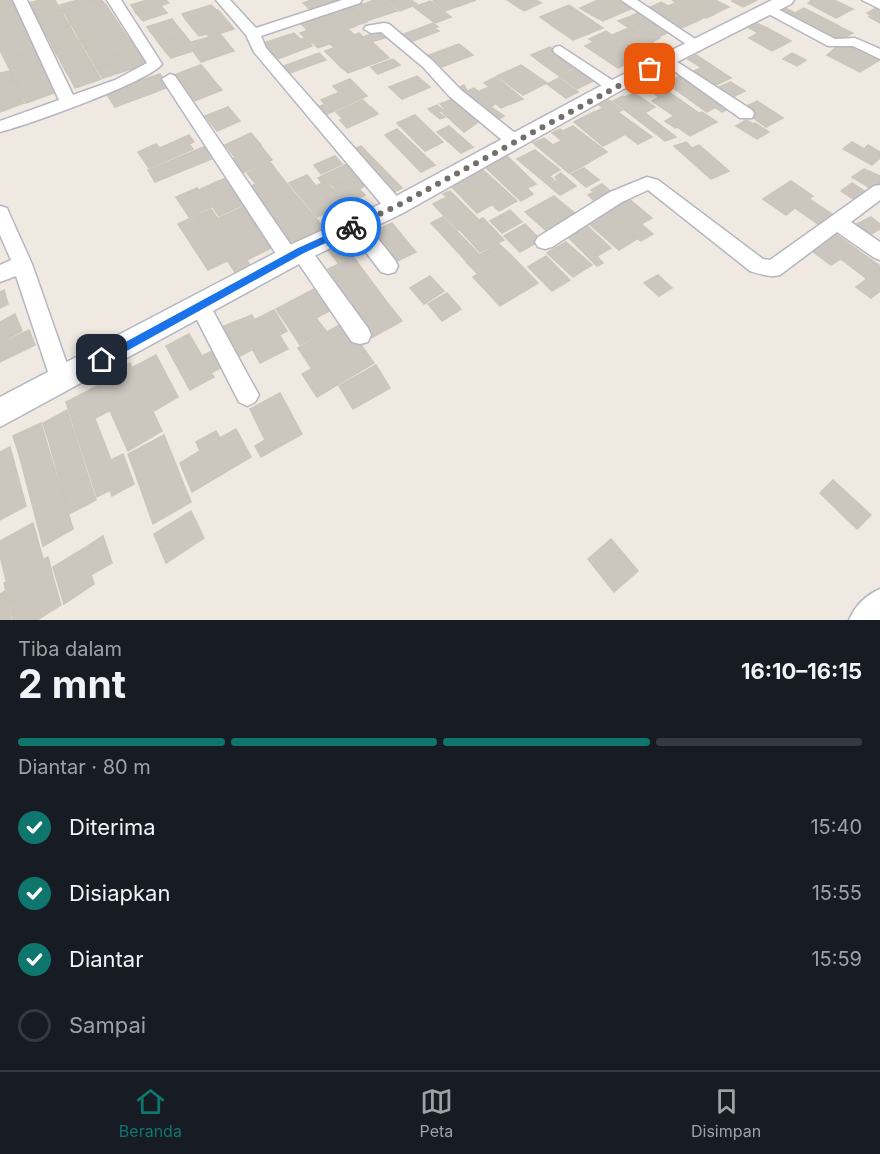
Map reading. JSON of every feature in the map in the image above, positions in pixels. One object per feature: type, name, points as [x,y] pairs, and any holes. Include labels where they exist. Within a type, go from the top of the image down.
[{"type":"street","points":[[20,0],[68,100]]},
{"type":"street","points":[[0,127],[68,100],[120,83],[150,69],[155,64],[114,0]]},
{"type":"street","points":[[223,0],[253,34],[259,49],[395,207]]},
{"type":"street","points":[[253,34],[355,0]]},
{"type":"street","points":[[628,0],[697,45]]},
{"type":"street","points":[[869,0],[880,5]]},
{"type":"street","points":[[0,413],[295,254],[395,207],[613,87],[777,4],[833,43],[855,42],[880,55]]},
{"type":"street","points":[[371,29],[384,27],[428,64],[454,93],[514,141]]},
{"type":"street","points":[[561,50],[613,87]]},
{"type":"street","points":[[668,60],[746,114]]},
{"type":"street","points":[[170,79],[295,254],[360,335]]},
{"type":"street","points":[[545,242],[616,197],[647,183],[652,184],[757,264],[773,269],[879,194]]},
{"type":"street","points":[[0,213],[22,264],[62,381]]},
{"type":"street","points":[[837,222],[880,252]]},
{"type":"street","points":[[356,225],[388,266]]},
{"type":"street","points":[[0,274],[22,264]]},
{"type":"street","points":[[200,306],[247,395]]},
{"type":"street","points":[[863,620],[880,603]]},
{"type":"building","points":[[0,0],[13,0],[15,4],[0,8]]},
{"type":"building","points":[[55,0],[57,4],[33,11],[29,3]]},
{"type":"building","points":[[78,0],[101,0],[63,11],[60,5]]},
{"type":"building","points":[[101,0],[106,5],[67,17],[63,11]]},
{"type":"building","points":[[147,0],[166,0],[169,3],[136,13],[131,5]]},
{"type":"building","points":[[311,0],[342,0],[312,11],[303,3]]},
{"type":"building","points":[[374,0],[384,0],[397,11],[379,17],[364,4]]},
{"type":"building","points":[[386,0],[411,0],[417,4],[400,11]]},
{"type":"building","points":[[476,0],[445,11],[433,1]]},
{"type":"building","points":[[507,0],[536,0],[541,3],[524,11]]},
{"type":"building","points":[[598,0],[624,1],[592,15],[580,8]]},
{"type":"building","points":[[672,0],[686,0],[713,15],[706,18]]},
{"type":"building","points":[[686,0],[699,0],[720,11],[713,15]]},
{"type":"building","points":[[699,0],[715,0],[729,7],[720,11]]},
{"type":"building","points":[[757,0],[743,7],[732,1]]},
{"type":"building","points":[[810,0],[834,0],[853,9],[836,18],[808,3],[812,1]]},
{"type":"building","points":[[430,1],[451,17],[435,23],[414,7]]},
{"type":"building","points":[[624,1],[635,7],[603,21],[592,15]]},
{"type":"building","points":[[360,2],[378,17],[367,21],[349,5]]},
{"type":"building","points":[[661,2],[695,22],[686,26],[653,6]]},
{"type":"building","points":[[675,3],[703,18],[696,22],[668,6]]},
{"type":"building","points":[[15,4],[19,12],[0,17],[0,8]]},
{"type":"building","points":[[57,4],[61,10],[37,17],[33,11]]},
{"type":"building","points":[[106,5],[110,11],[70,23],[67,17]]},
{"type":"building","points":[[160,5],[167,13],[143,21],[136,13]]},
{"type":"building","points":[[211,5],[216,10],[186,20],[182,14]]},
{"type":"building","points":[[569,5],[603,28],[588,34],[567,19],[551,25],[540,17]]},
{"type":"building","points":[[653,6],[686,26],[676,30],[643,10]]},
{"type":"building","points":[[783,7],[795,13],[804,8],[839,26],[824,34],[778,9]]},
{"type":"building","points":[[351,8],[367,22],[357,25],[341,11]]},
{"type":"building","points":[[876,8],[880,10],[880,23],[869,17],[872,16],[867,13]]},
{"type":"building","points":[[61,10],[65,18],[41,25],[37,17]]},
{"type":"building","points":[[218,10],[234,29],[209,37],[207,34],[199,36],[186,20]]},
{"type":"building","points":[[110,11],[114,17],[74,29],[70,23]]},
{"type":"building","points":[[19,12],[24,21],[0,28],[0,17]]},
{"type":"building","points":[[340,12],[356,26],[337,33],[321,18]]},
{"type":"building","points":[[639,12],[671,31],[659,37],[627,18]]},
{"type":"building","points":[[114,17],[118,23],[77,35],[74,29]]},
{"type":"building","points":[[318,17],[337,34],[318,40],[300,23]]},
{"type":"building","points":[[65,18],[70,26],[45,33],[41,25]]},
{"type":"building","points":[[626,18],[660,38],[652,42],[618,21]]},
{"type":"building","points":[[172,19],[178,27],[153,35],[147,27]]},
{"type":"building","points":[[567,19],[588,34],[573,40],[551,25]]},
{"type":"building","points":[[24,21],[29,30],[0,38],[0,28]]},
{"type":"building","points":[[752,21],[767,28],[758,33],[744,25]]},
{"type":"building","points":[[118,23],[122,29],[81,42],[77,35]]},
{"type":"building","points":[[433,23],[438,27],[434,28],[439,31],[408,43],[399,36]]},
{"type":"building","points":[[70,26],[74,34],[50,41],[45,33]]},
{"type":"building","points":[[178,27],[184,34],[159,43],[153,35]]},
{"type":"building","points":[[840,27],[853,33],[836,42],[823,35]]},
{"type":"building","points":[[628,28],[660,47],[644,55],[612,35]]},
{"type":"building","points":[[767,28],[791,41],[772,51],[749,38]]},
{"type":"building","points":[[122,29],[126,35],[85,48],[81,42]]},
{"type":"building","points":[[29,30],[34,39],[0,50],[0,38]]},
{"type":"building","points":[[308,30],[318,40],[311,43],[300,33]]},
{"type":"building","points":[[349,30],[354,35],[318,48],[313,43]]},
{"type":"building","points":[[380,31],[387,37],[372,42],[366,36]]},
{"type":"building","points":[[606,31],[644,55],[627,63],[589,39]]},
{"type":"building","points":[[294,33],[300,39],[263,52],[258,45]]},
{"type":"building","points":[[359,33],[363,37],[335,48],[330,44]]},
{"type":"building","points":[[74,34],[79,42],[54,50],[50,41]]},
{"type":"building","points":[[184,34],[190,42],[165,51],[159,43]]},
{"type":"building","points":[[220,34],[234,51],[201,62],[193,51],[198,50],[192,42]]},
{"type":"building","points":[[126,35],[131,41],[89,55],[85,48]]},
{"type":"building","points":[[366,36],[372,42],[332,58],[325,51]]},
{"type":"building","points":[[304,38],[312,46],[272,61],[264,52]]},
{"type":"building","points":[[34,39],[40,49],[5,60],[0,50]]},
{"type":"building","points":[[131,41],[135,48],[93,62],[89,55]]},
{"type":"building","points":[[79,42],[84,50],[59,58],[54,50]]},
{"type":"building","points":[[190,42],[196,50],[171,58],[165,51]]},
{"type":"building","points":[[372,42],[382,51],[341,67],[332,58]]},
{"type":"building","points":[[594,42],[627,63],[618,68],[585,46]]},
{"type":"building","points":[[459,44],[473,55],[442,67],[429,55]]},
{"type":"building","points":[[840,44],[847,48],[851,45],[880,60],[860,72],[827,55]]},
{"type":"building","points":[[550,47],[564,56],[544,65],[531,55]]},
{"type":"building","points":[[135,48],[140,55],[97,69],[93,62]]},
{"type":"building","points":[[40,49],[45,59],[10,70],[5,60]]},
{"type":"building","points":[[84,50],[89,59],[64,68],[59,58]]},
{"type":"building","points":[[382,51],[389,58],[348,73],[341,67]]},
{"type":"building","points":[[319,53],[326,60],[284,75],[278,68]]},
{"type":"building","points":[[792,53],[806,60],[797,66],[783,59]]},
{"type":"building","points":[[140,55],[146,64],[103,78],[97,69]]},
{"type":"building","points":[[696,55],[710,64],[702,68],[688,59]]},
{"type":"building","points":[[564,56],[578,66],[558,75],[544,65]]},
{"type":"building","points":[[45,59],[51,70],[15,82],[10,70]]},
{"type":"building","points":[[89,59],[95,69],[70,78],[64,68]]},
{"type":"building","points":[[393,59],[400,65],[378,74],[371,67]]},
{"type":"building","points":[[710,64],[731,78],[710,88],[689,73]]},
{"type":"building","points":[[201,65],[208,73],[178,85],[171,76]]},
{"type":"building","points":[[521,65],[547,83],[523,95],[497,76]]},
{"type":"building","points":[[578,68],[595,80],[577,89],[559,76]]},
{"type":"building","points":[[95,69],[101,79],[75,88],[70,78]]},
{"type":"building","points":[[51,70],[56,79],[20,91],[15,82]]},
{"type":"building","points":[[9,71],[14,81],[0,86],[0,73]]},
{"type":"building","points":[[660,71],[672,79],[665,82],[653,74]]},
{"type":"building","points":[[208,73],[215,82],[185,94],[178,85]]},
{"type":"building","points":[[160,74],[169,87],[115,107],[106,93]]},
{"type":"building","points":[[683,75],[731,108],[722,112],[674,79]]},
{"type":"building","points":[[417,76],[430,87],[402,99],[389,87]]},
{"type":"building","points":[[496,77],[523,99],[511,104],[484,83]]},
{"type":"building","points":[[559,78],[578,92],[566,98],[547,84]]},
{"type":"building","points":[[56,79],[62,90],[26,103],[20,91]]},
{"type":"building","points":[[350,79],[356,85],[339,92],[333,86]]},
{"type":"building","points":[[672,79],[714,108],[707,112],[665,82]]},
{"type":"building","points":[[14,81],[19,92],[0,98],[0,86]]},
{"type":"building","points":[[215,82],[222,90],[192,102],[185,94]]},
{"type":"building","points":[[730,82],[745,91],[727,100],[713,90]]},
{"type":"building","points":[[356,85],[367,96],[323,116],[316,108],[325,104],[321,100]]},
{"type":"building","points":[[464,85],[467,91],[474,88],[495,104],[491,107],[504,116],[493,122],[454,90]]},
{"type":"building","points":[[489,87],[510,104],[501,108],[480,91]]},
{"type":"building","points":[[663,88],[699,113],[702,112],[717,122],[690,136],[677,127],[675,128],[665,121],[674,116],[652,101],[659,97],[653,93]]},
{"type":"building","points":[[19,92],[24,103],[0,112],[0,98]]},
{"type":"building","points":[[634,93],[655,107],[646,112],[625,97]]},
{"type":"building","points":[[623,96],[676,137],[665,141],[613,101]]},
{"type":"building","points":[[455,98],[481,120],[464,132],[441,111],[445,109],[440,104]]},
{"type":"building","points":[[363,100],[369,106],[342,118],[336,112]]},
{"type":"building","points":[[609,100],[622,110],[618,112],[652,137],[638,144],[595,112],[603,108],[599,105]]},
{"type":"building","points":[[757,101],[783,118],[766,127],[741,109]]},
{"type":"building","points":[[437,105],[443,110],[438,112],[445,117],[440,119],[428,109]]},
{"type":"building","points":[[228,107],[240,121],[217,131],[205,116]]},
{"type":"building","points":[[371,107],[378,114],[347,128],[340,120]]},
{"type":"building","points":[[594,112],[624,135],[603,146],[574,122]]},
{"type":"building","points":[[415,115],[443,142],[425,151],[397,123]]},
{"type":"building","points":[[746,120],[769,132],[757,139],[736,126]]},
{"type":"building","points":[[449,126],[473,147],[461,153],[437,132]]},
{"type":"building","points":[[573,126],[607,152],[589,162],[552,133]]},
{"type":"building","points":[[397,129],[435,165],[421,172],[385,135]]},
{"type":"building","points":[[251,133],[261,145],[235,157],[225,145]]},
{"type":"building","points":[[189,135],[194,142],[189,144],[193,149],[149,168],[138,152],[156,144],[160,148]]},
{"type":"building","points":[[544,138],[553,145],[561,141],[588,163],[569,173],[533,143]]},
{"type":"building","points":[[686,142],[692,148],[699,145],[729,171],[711,179],[674,146]]},
{"type":"building","points":[[852,142],[864,149],[868,145],[880,152],[880,158],[872,165],[843,149]]},
{"type":"building","points":[[206,146],[214,158],[155,182],[148,170]]},
{"type":"building","points":[[261,146],[272,160],[240,174],[230,160]]},
{"type":"building","points":[[361,146],[402,188],[392,193],[352,150]]},
{"type":"building","points":[[535,150],[560,170],[549,176],[554,180],[547,184],[517,159]]},
{"type":"building","points":[[335,156],[342,164],[321,174],[314,165]]},
{"type":"building","points":[[507,156],[536,184],[527,188],[533,194],[521,201],[485,167]]},
{"type":"building","points":[[270,162],[279,174],[256,184],[247,173]]},
{"type":"building","points":[[347,164],[357,175],[332,186],[327,180],[322,183],[318,178]]},
{"type":"building","points":[[584,168],[599,180],[586,187],[571,174]]},
{"type":"building","points":[[864,169],[880,176],[880,187],[875,191],[852,177]]},
{"type":"building","points":[[483,170],[517,201],[499,211],[465,179]]},
{"type":"building","points":[[561,173],[576,186],[560,195],[548,185],[558,180],[555,177]]},
{"type":"building","points":[[279,174],[292,190],[262,204],[249,187]]},
{"type":"building","points":[[307,175],[316,186],[326,181],[331,188],[321,192],[335,208],[317,217],[289,183]]},
{"type":"building","points":[[358,175],[368,184],[359,189],[365,195],[349,203],[346,202],[334,186]]},
{"type":"building","points":[[229,177],[241,193],[229,199],[216,182]]},
{"type":"building","points":[[463,178],[491,205],[477,213],[449,184]]},
{"type":"building","points":[[791,181],[813,196],[809,199],[832,214],[818,224],[795,208],[786,215],[763,199]]},
{"type":"building","points":[[216,182],[229,199],[211,207],[199,190]]},
{"type":"building","points":[[852,183],[869,194],[858,202],[841,191]]},
{"type":"building","points":[[602,184],[614,194],[599,205],[588,195],[594,192],[591,190]]},
{"type":"building","points":[[197,188],[211,207],[189,217],[176,197]]},
{"type":"building","points":[[332,188],[351,209],[342,214],[322,193]]},
{"type":"building","points":[[292,190],[324,228],[291,244],[262,204]]},
{"type":"building","points":[[450,191],[478,219],[458,230],[433,204],[447,197],[443,194]]},
{"type":"building","points":[[241,194],[247,203],[219,216],[213,207]]},
{"type":"building","points":[[554,196],[579,217],[563,227],[538,205]]},
{"type":"building","points":[[629,199],[652,218],[641,224],[619,205]]},
{"type":"building","points":[[247,205],[268,234],[239,248],[219,218]]},
{"type":"building","points":[[538,205],[563,227],[550,234],[525,212]]},
{"type":"building","points":[[619,205],[653,234],[641,241],[607,212]]},
{"type":"building","points":[[211,209],[252,268],[237,275],[197,215]]},
{"type":"building","points":[[510,210],[522,222],[502,233],[490,221]]},
{"type":"building","points":[[606,213],[637,239],[619,250],[588,223]]},
{"type":"building","points":[[197,215],[227,261],[208,270],[178,224]]},
{"type":"building","points":[[443,217],[479,254],[466,261],[431,223]]},
{"type":"building","points":[[871,217],[880,224],[880,229],[868,236],[855,225]]},
{"type":"building","points":[[483,218],[504,240],[480,252],[460,230]]},
{"type":"building","points":[[392,223],[405,239],[379,252],[366,235]]},
{"type":"building","points":[[525,224],[541,240],[520,252],[504,236]]},
{"type":"building","points":[[585,224],[611,248],[597,256],[603,263],[597,266],[566,235]]},
{"type":"building","points":[[268,234],[277,245],[247,260],[239,248]]},
{"type":"building","points":[[837,235],[856,249],[831,265],[812,251]]},
{"type":"building","points":[[355,237],[364,249],[351,255],[343,243]]},
{"type":"building","points":[[405,239],[416,252],[389,265],[379,252]]},
{"type":"building","points":[[566,242],[592,265],[573,277],[547,253]]},
{"type":"building","points":[[343,243],[389,305],[357,322],[326,279],[333,276],[328,269],[339,264],[328,250]]},
{"type":"building","points":[[499,244],[511,255],[478,274],[466,262]]},
{"type":"building","points":[[856,249],[880,266],[866,278],[841,259]]},
{"type":"building","points":[[511,255],[538,283],[500,306],[473,277]]},
{"type":"building","points":[[546,256],[570,280],[552,291],[528,267]]},
{"type":"building","points":[[880,269],[880,291],[871,298],[856,287]]},
{"type":"building","points":[[658,275],[672,288],[659,296],[644,283]]},
{"type":"building","points":[[430,276],[444,291],[424,304],[410,288]]},
{"type":"building","points":[[318,287],[333,309],[291,331],[276,309]]},
{"type":"building","points":[[4,290],[8,304],[0,308],[0,292]]},
{"type":"building","points":[[447,293],[461,309],[442,321],[428,304]]},
{"type":"building","points":[[389,305],[402,321],[369,339],[357,322]]},
{"type":"building","points":[[274,310],[287,331],[267,342],[254,320]]},
{"type":"building","points":[[15,314],[22,331],[0,343],[0,322]]},
{"type":"building","points":[[252,315],[267,342],[238,357],[222,327]]},
{"type":"building","points":[[316,318],[326,331],[300,345],[291,331]]},
{"type":"building","points":[[345,322],[359,342],[312,369],[298,348]]},
{"type":"building","points":[[29,330],[35,345],[0,362],[0,344]]},
{"type":"building","points":[[189,334],[202,356],[216,349],[226,365],[211,373],[214,377],[190,390],[166,346]]},
{"type":"building","points":[[280,336],[288,349],[260,363],[253,350]]},
{"type":"building","points":[[359,342],[374,363],[317,397],[302,374]]},
{"type":"building","points":[[156,355],[178,397],[154,411],[133,367]]},
{"type":"building","points":[[130,363],[145,395],[111,413],[97,380]]},
{"type":"building","points":[[376,365],[390,388],[353,409],[339,386]]},
{"type":"building","points":[[99,385],[109,411],[75,429],[66,402]]},
{"type":"building","points":[[280,393],[302,434],[261,457],[255,446],[265,440],[250,409]]},
{"type":"building","points":[[145,395],[162,431],[128,451],[111,413]]},
{"type":"building","points":[[67,410],[73,429],[49,442],[43,423]]},
{"type":"building","points":[[95,419],[111,460],[123,454],[134,484],[112,496],[110,490],[97,497],[75,430]]},
{"type":"building","points":[[41,423],[47,444],[20,458],[13,436]]},
{"type":"building","points":[[73,429],[88,476],[62,489],[49,442]]},
{"type":"building","points":[[236,429],[251,457],[192,492],[180,463],[200,451],[196,442],[216,431],[220,438]]},
{"type":"building","points":[[164,435],[180,475],[143,495],[128,454]]},
{"type":"building","points":[[47,444],[73,529],[43,546],[20,458]]},
{"type":"building","points":[[10,447],[26,506],[0,520],[0,452]]},
{"type":"building","points":[[180,475],[191,502],[153,524],[143,495]]},
{"type":"building","points":[[88,476],[96,500],[69,514],[62,489]]},
{"type":"building","points":[[833,480],[871,515],[857,529],[820,493]]},
{"type":"building","points":[[191,511],[204,538],[166,563],[154,534]]},
{"type":"building","points":[[33,523],[43,559],[6,580],[0,556],[0,541]]},
{"type":"building","points":[[103,536],[112,563],[91,575],[83,549]]},
{"type":"building","points":[[611,539],[638,571],[614,592],[588,559]]},
{"type":"building","points":[[83,549],[94,584],[64,604],[53,567]]},
{"type":"building","points":[[48,557],[53,577],[9,603],[4,583]]},
{"type":"building","points":[[53,577],[61,605],[37,620],[13,620],[9,603]]},
{"type":"building","points":[[5,591],[11,619],[0,620],[0,594]]},
{"type":"way so far","points":[[351,227],[395,207],[650,69]]},
{"type":"route","points":[[102,360],[301,251],[351,227]]}]
